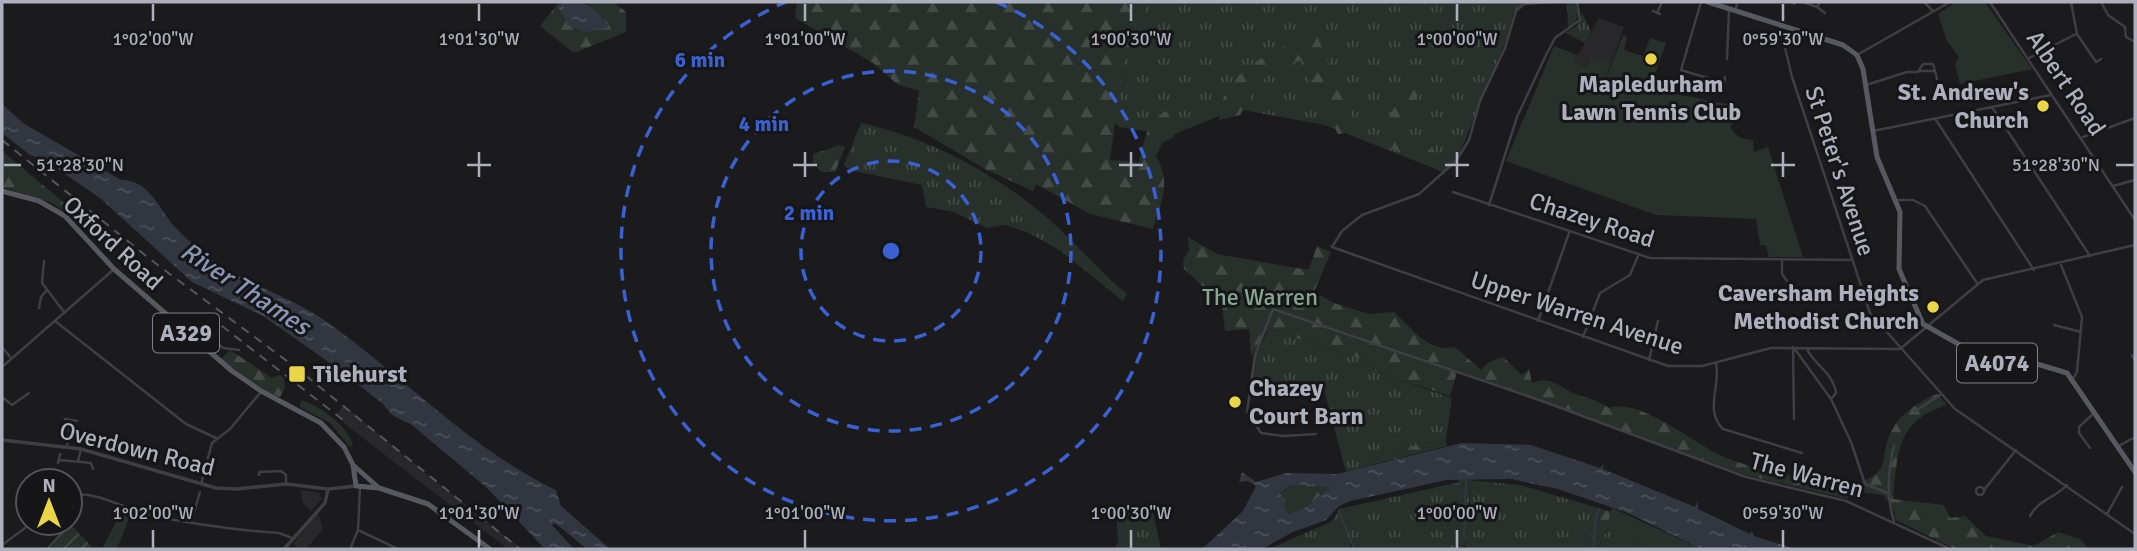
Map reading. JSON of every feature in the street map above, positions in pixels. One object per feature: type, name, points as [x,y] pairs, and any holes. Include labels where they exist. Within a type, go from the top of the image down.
[{"type":"main road","points":[[1708,2],[1734,6],[1780,27],[1843,45],[1857,55]]},
{"type":"main road","name":"A4074","points":[[1857,55],[1866,85],[1877,158],[1898,200],[1902,223],[1899,269],[1926,328],[1985,359],[2048,366],[2073,379],[2135,472]]},
{"type":"main road","name":"Oxford Road","points":[[2,191],[53,207],[114,269],[188,335],[261,391],[321,423],[344,447],[353,465],[379,488]]},
{"type":"main road","points":[[353,465],[357,483]]},
{"type":"main road","points":[[357,483],[365,475]]},
{"type":"main road","points":[[357,483],[365,475]]},
{"type":"main road","name":"Oxford Road","points":[[357,483],[379,488],[441,511],[490,549]]},
{"type":"street","name":"Upper Warren Avenue","points":[[1552,2],[1524,4],[1516,11],[1506,48],[1480,101],[1469,140],[1460,157],[1419,194],[1362,215],[1342,231],[1332,247],[1649,360],[1689,368],[1771,348],[1900,349]]},
{"type":"street","points":[[1489,205],[1517,117],[1552,42],[1578,22],[1577,3],[1582,2]]},
{"type":"street","points":[[1653,11],[1658,14],[1662,2]]},
{"type":"street","points":[[1701,2],[1681,71],[1723,85],[1725,78]]},
{"type":"street","points":[[1803,2],[1825,13]]},
{"type":"street","points":[[1817,7],[1820,2]]},
{"type":"street","points":[[1924,2],[1933,11]]},
{"type":"street","points":[[1857,55],[1950,2]]},
{"type":"street","name":"Albert Road","points":[[1990,2],[2135,220]]},
{"type":"street","points":[[2071,2],[2077,34],[2096,62],[2101,59]]},
{"type":"street","points":[[2101,2],[2108,15],[2125,27],[2126,37],[2135,42]]},
{"type":"street","points":[[1727,60],[1734,6]]},
{"type":"street","name":"St Peter's Avenue","points":[[1780,27],[1792,77],[1864,304],[1900,349],[1955,409],[2135,534]]},
{"type":"street","points":[[2029,58],[2077,34]]},
{"type":"street","points":[[1920,71],[1923,64],[1930,62],[1937,79]]},
{"type":"street","points":[[1866,85],[1908,72],[1935,71]]},
{"type":"street","points":[[1873,131],[2053,94]]},
{"type":"street","points":[[1992,107],[2091,257]]},
{"type":"street","points":[[1936,118],[2034,270]]},
{"type":"street","points":[[2081,138],[2135,118]]},
{"type":"street","points":[[2113,186],[2135,180]]},
{"type":"street","name":"Chazey Road","points":[[1453,192],[1637,256],[1661,260],[1850,260]]},
{"type":"street","points":[[1898,200],[1913,200],[1925,206],[1977,283]]},
{"type":"street","points":[[1538,321],[1569,233]]},
{"type":"street","points":[[1900,349],[1977,283],[2135,245]]},
{"type":"street","points":[[1583,337],[1598,295],[1606,287],[1630,275],[1637,256]]},
{"type":"street","points":[[1782,260],[1782,274],[1795,292]]},
{"type":"street","points":[[37,264],[43,263],[41,276],[47,290],[65,313]]},
{"type":"street","points":[[2061,264],[2082,317],[2077,372],[2073,379]]},
{"type":"street","points":[[2,367],[114,269]]},
{"type":"street","points":[[39,308],[41,297],[47,290]]},
{"type":"street","points":[[1790,294],[1800,290]]},
{"type":"street","name":"The Warren","points":[[1316,434],[1283,436],[1261,433],[1247,411],[1255,355],[1273,309],[1545,402],[1746,477],[1846,501],[1950,549]]},
{"type":"street","points":[[55,321],[186,424],[216,438]]},
{"type":"street","points":[[1649,360],[1658,322]]},
{"type":"street","points":[[188,335],[196,324],[223,348],[239,350]]},
{"type":"street","points":[[2054,325],[2081,332]]},
{"type":"street","points":[[2,347],[11,358]]},
{"type":"street","points":[[1793,347],[1831,399],[1851,442],[1861,479],[1869,487],[1890,494]]},
{"type":"street","points":[[1793,347],[1794,419]]},
{"type":"street","points":[[1807,347],[1809,355],[1822,365],[1834,385],[1836,393],[1831,399]]},
{"type":"street","points":[[1716,363],[1718,373],[1714,406],[1717,423],[1723,429],[1800,453]]},
{"type":"street","points":[[201,484],[216,438],[230,429],[261,391]]},
{"type":"street","points":[[2,397],[12,405],[29,393]]},
{"type":"street","points":[[1915,411],[1940,395]]},
{"type":"street","points":[[2090,448],[2079,433],[2078,426],[2094,413]]},
{"type":"street","points":[[65,419],[77,421]]},
{"type":"street","points":[[67,446],[71,420]]},
{"type":"street","points":[[2117,447],[2135,437]]},
{"type":"street","name":"Overdown Road","points":[[2,440],[67,446],[201,484],[237,489],[286,484],[328,489],[357,483]]},
{"type":"street","points":[[1894,446],[1890,494],[1890,509],[1894,521]]},
{"type":"street","points":[[78,461],[81,449]]},
{"type":"street","points":[[1984,490],[2016,450]]},
{"type":"street","points":[[60,454],[59,461],[91,463],[93,469]]},
{"type":"street","points":[[259,475],[259,472],[281,471],[286,475],[286,484]]},
{"type":"street","points":[[351,549],[358,530],[360,506],[357,483]]},
{"type":"street","points":[[2030,516],[2039,503],[2058,495],[2067,485]]},
{"type":"street","points":[[284,549],[325,503],[328,489]]},
{"type":"street","points":[[2106,514],[2122,489],[2127,494]]},
{"type":"street","points":[[191,523],[200,492]]},
{"type":"street","points":[[84,494],[147,514],[191,523],[279,533],[292,538]]},
{"type":"street","points":[[1882,516],[1890,509]]},
{"type":"street","points":[[358,530],[398,549]]},
{"type":"shaded area","points":[[1599,18],[1624,27],[1608,74],[1574,62]]},
{"type":"shaded area","points":[[344,405],[522,549],[508,549],[351,429],[336,415]]},
{"type":"shaded area","points":[[301,490],[319,493],[322,499],[311,511],[302,502]]},
{"type":"shaded area","points":[[318,512],[323,529],[306,549],[299,549],[293,544]]},
{"type":"green space","points":[[559,2],[562,2],[558,7],[568,25],[608,25],[586,2],[614,2],[626,12],[626,32],[574,53],[540,26]]},
{"type":"green space","points":[[797,2],[1149,2],[1123,63],[1110,160],[1139,162],[1148,129],[1158,117],[1173,108],[1174,137],[1162,143],[1156,156],[1163,175],[1164,192],[1153,229],[1090,214],[1036,184],[1033,191],[987,170],[914,127],[919,91],[897,84],[873,63],[795,18]]},
{"type":"green space","points":[[1147,2],[1525,2],[1514,12],[1508,35],[1458,157],[1443,172],[1325,125],[1237,109],[1172,135],[1119,127],[1100,110]]},
{"type":"green space","points":[[1567,2],[1575,2],[1578,13],[1575,22],[1568,27]]},
{"type":"green space","points":[[1956,2],[1985,2],[2032,69],[1960,84],[1955,65],[1959,57],[1947,41],[1938,14]]},
{"type":"green space","points":[[1582,13],[1591,31],[1585,43],[1565,33],[1578,25]]},
{"type":"green space","points":[[1316,33],[1331,70],[1340,71],[1354,132],[1338,134],[1300,60],[1261,80],[1240,115],[1219,120],[1223,99],[1239,76],[1250,66],[1290,43]]},
{"type":"green space","points":[[1623,35],[1627,37],[1624,50],[1643,56],[1650,38],[1666,43],[1653,80],[1656,82],[1654,90],[1743,107],[1730,128],[1740,138],[1753,140],[1754,152],[1768,147],[1803,257],[1769,257],[1766,245],[1760,245],[1756,219],[1656,215],[1506,161],[1554,46],[1578,55],[1574,62],[1587,67],[1591,57],[1610,63],[1607,72],[1600,71],[1608,74]]},
{"type":"green space","points":[[1404,70],[1423,73],[1407,139],[1453,160],[1441,170],[1381,144]]},
{"type":"green space","points":[[861,123],[886,129],[937,148],[1008,188],[1050,220],[1127,294],[1123,301],[1061,251],[1029,233],[1005,225],[987,228],[954,212],[926,207],[922,185],[849,170],[844,165]]},
{"type":"green space","points":[[840,145],[845,147],[835,172],[821,172],[813,163],[813,154]]},
{"type":"green space","points":[[2,151],[92,226],[90,229],[52,203],[2,187]]},
{"type":"green space","name":"The Warren","points":[[1188,237],[1217,254],[1302,269],[1309,269],[1317,246],[1331,252],[1314,292],[1334,303],[1369,314],[1394,312],[1429,343],[1446,348],[1455,347],[1481,370],[1489,362],[1503,357],[1522,375],[1529,369],[1532,383],[1545,380],[1609,408],[1621,406],[1635,409],[1666,423],[1720,455],[1768,471],[1850,489],[1880,470],[1889,437],[1904,414],[1937,394],[1947,405],[1918,420],[1903,440],[1896,467],[1893,499],[1944,505],[1950,518],[1965,516],[1986,536],[2034,546],[2058,532],[2080,539],[2089,549],[1955,549],[1896,520],[1892,506],[1883,495],[1858,492],[1848,499],[1746,475],[1457,372],[1450,396],[1377,372],[1359,358],[1269,329],[1251,356],[1249,329],[1225,331],[1222,304],[1184,269],[1183,260],[1189,250]]},
{"type":"green space","points":[[1269,329],[1359,358],[1377,372],[1452,398],[1446,440],[1385,451],[1371,465],[1346,472],[1323,386],[1277,389],[1251,386],[1254,358]]},
{"type":"green space","points":[[230,350],[272,378],[280,375],[284,378],[285,388],[280,397],[259,389],[221,359]]},
{"type":"green space","points":[[301,400],[332,418],[345,431],[353,445],[350,447],[330,423],[300,407]]},
{"type":"green space","points":[[1446,440],[1447,446],[1371,465],[1385,451]]},
{"type":"green space","points":[[1459,479],[1468,480],[1470,487],[1466,545],[1462,548],[1439,549],[1459,543]]},
{"type":"green space","points":[[1468,480],[1520,485],[1598,508],[1591,529],[1592,549],[1467,549],[1470,497]]},
{"type":"green space","points":[[1460,482],[1459,546],[1444,549],[1355,549],[1350,543],[1351,549],[1269,549],[1328,523],[1334,519],[1339,509]]},
{"type":"green space","points":[[1290,485],[1329,488],[1305,508],[1288,514],[1280,493]]},
{"type":"green space","points":[[1151,504],[1161,549],[1115,549],[1118,541],[1116,512],[1121,507]]},
{"type":"green space","points":[[1597,508],[1619,514],[1601,538],[1600,549],[1592,549],[1591,529]]},
{"type":"green space","points":[[1612,508],[1702,549],[1648,549],[1606,528]]},
{"type":"green space","points":[[122,510],[131,513],[117,549],[102,549]]},
{"type":"green space","points":[[1609,529],[1648,549],[1600,549],[1601,538]]},
{"type":"green space","points":[[57,537],[82,537],[94,549],[46,549]]},
{"type":"water","points":[[562,2],[589,6],[608,25],[607,28],[585,32],[568,25],[558,7]]},
{"type":"water","name":"River Thames","points":[[2,104],[23,123],[121,180],[131,181],[146,190],[174,226],[218,264],[307,310],[350,339],[464,432],[524,473],[556,490],[561,506],[610,549],[587,549],[555,523],[552,525],[574,549],[545,549],[487,488],[412,425],[392,415],[383,404],[340,370],[263,316],[192,282],[100,198],[46,161],[30,155],[2,133]]},
{"type":"water","points":[[1462,443],[1531,445],[1600,468],[1604,463],[1603,469],[1695,507],[1698,501],[1698,509],[1750,534],[1752,531],[1754,536],[1795,549],[1702,549],[1628,513],[1558,489],[1511,479],[1447,480],[1350,501],[1339,506],[1326,520],[1293,532],[1262,549],[1202,549],[1243,511],[1256,486],[1248,481],[1239,482],[1242,472],[1256,482],[1286,473],[1337,474]],"holes":[[[1290,485],[1328,487],[1305,508],[1288,514],[1280,493]]]},
{"type":"waterway","points":[[1464,537],[1466,481]]},
{"type":"waterway","points":[[1594,549],[1595,521],[1599,509]]},
{"type":"waterway","points":[[1339,511],[1348,534]]},
{"type":"waterway","points":[[1350,539],[1354,549]]},
{"type":"railway","points":[[2,140],[155,263],[295,367],[520,549]]},
{"type":"railway","points":[[209,316],[347,423]]},
{"type":"place","name":"Mapledurham Lawn Tennis Club","points":[[1651,59]]},
{"type":"place","name":"St. Andrew's Church","points":[[2043,106]]},
{"type":"place","name":"Caversham Heights Methodist Church","points":[[1933,307]]},
{"type":"place","name":"Tilehurst","points":[[297,374]]},
{"type":"place","name":"Chazey Court Barn","points":[[1235,402]]}]
